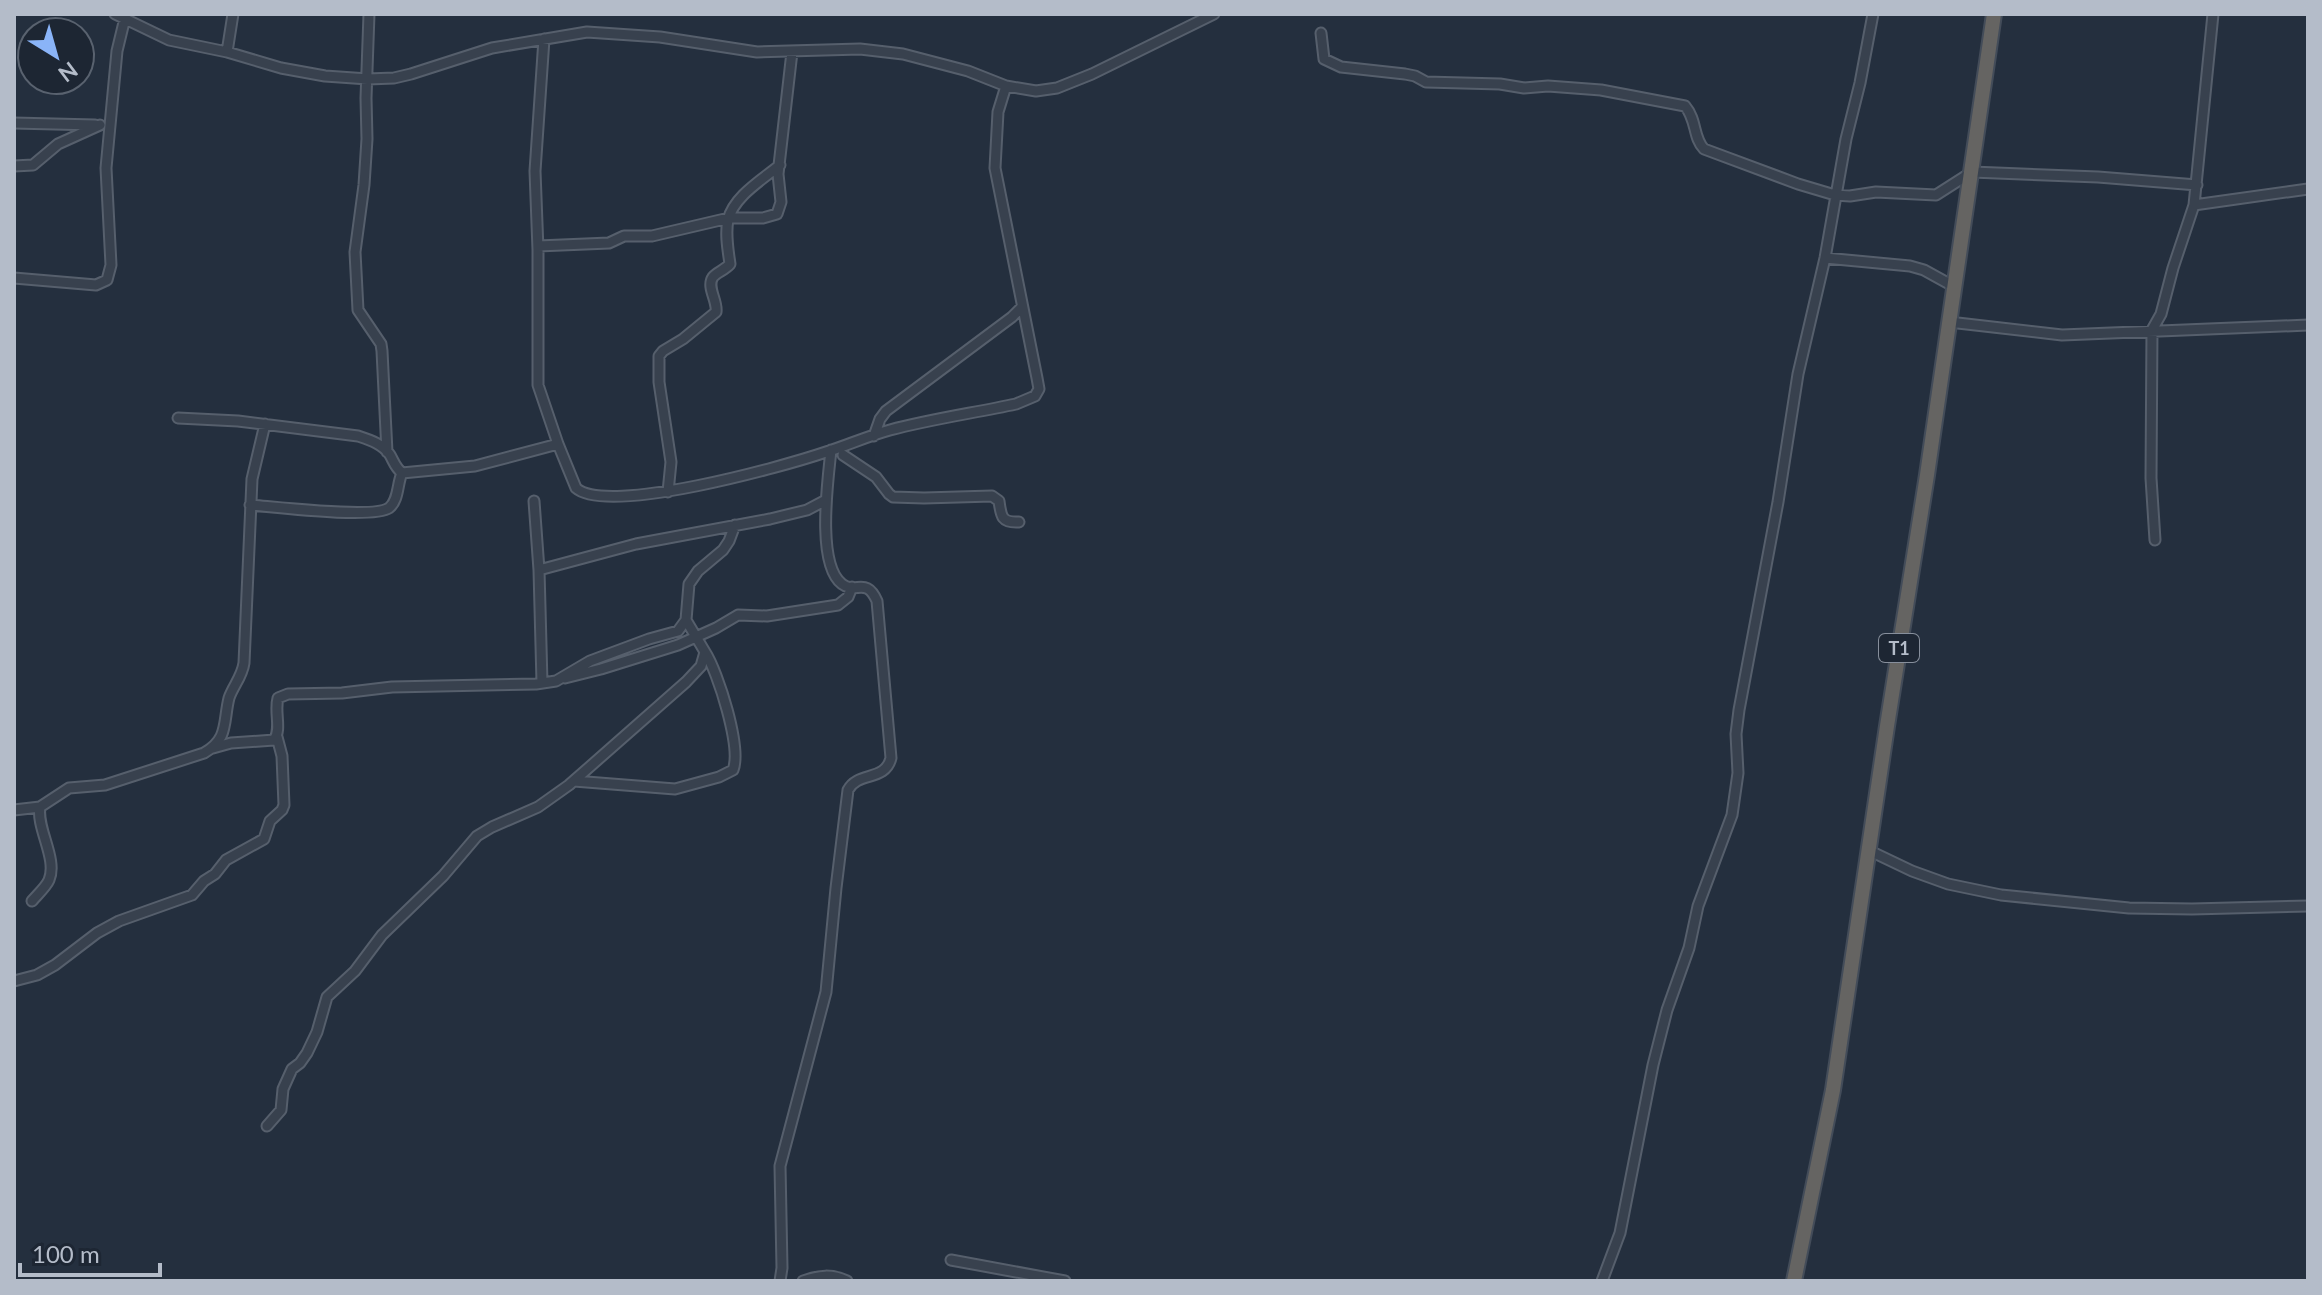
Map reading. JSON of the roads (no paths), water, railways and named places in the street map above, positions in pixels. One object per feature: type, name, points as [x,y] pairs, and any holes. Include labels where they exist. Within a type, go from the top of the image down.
[{"type":"highway","name":"T1","points":[[1794,1281],[1833,1090],[1994,14]]},
{"type":"street","points":[[227,52],[233,14]]},
{"type":"street","points":[[369,14],[364,185],[355,252],[358,310],[381,344],[387,452],[393,465],[402,473],[475,466],[558,444]]},
{"type":"street","points":[[14,278],[85,284],[102,283],[109,276],[111,254],[106,168],[120,16],[169,40],[300,72],[368,79],[411,74],[492,48],[587,32],[660,37],[757,52],[860,49],[903,54],[968,71],[1006,86],[1036,91],[1057,88],[1092,74],[1214,14]]},
{"type":"street","points":[[1602,1281],[1620,1233],[1667,1010],[1689,948],[1698,906],[1732,815],[1738,773],[1736,734],[1739,710],[1778,502],[1798,374],[1825,258],[1873,14]]},
{"type":"street","points":[[2155,540],[2151,478],[2152,330],[2161,314],[2194,205],[2213,14]]},
{"type":"street","points":[[1321,33],[1324,59],[1341,67],[1405,74],[1426,82],[1618,92],[1632,98],[1685,106],[1694,120],[1699,145],[1704,149],[1835,195],[1870,192],[1936,195],[1972,172],[2197,185]]},
{"type":"street","points":[[544,39],[535,171],[538,385],[576,488],[594,496],[668,492],[831,450],[890,430],[1016,404],[1035,396],[1039,389],[995,168],[998,112],[1006,86]]},
{"type":"street","points":[[538,246],[609,243],[624,236],[652,236],[729,218],[763,218],[777,214],[781,202],[778,174],[792,52]]},
{"type":"street","points":[[14,123],[111,125]]},
{"type":"street","points":[[14,166],[33,165],[58,144],[100,125]]},
{"type":"street","points":[[668,492],[671,462],[659,382],[659,356],[716,312],[718,304],[711,282],[730,264],[729,218],[740,199],[780,165]]},
{"type":"street","points":[[2194,205],[2308,189]]},
{"type":"street","points":[[1825,258],[1910,266],[1953,286]]},
{"type":"street","points":[[874,436],[886,411],[1022,307]]},
{"type":"street","points":[[1949,322],[2062,335],[2308,325]]},
{"type":"street","points":[[178,418],[265,424],[358,436],[375,442],[387,452]]},
{"type":"street","points":[[213,748],[224,732],[230,697],[242,672],[252,479],[265,424]]},
{"type":"street","points":[[828,478],[850,444]]},
{"type":"street","points":[[780,1281],[780,1166],[826,992],[848,790],[858,779],[881,774],[889,766],[891,758],[877,601],[869,588],[846,586],[839,582],[825,535],[831,450]]},
{"type":"street","points":[[843,455],[876,477],[893,497],[992,496],[999,501],[1005,520],[1009,523],[1019,522]]},
{"type":"street","points":[[250,505],[379,512],[395,501],[402,473]]},
{"type":"street","points":[[539,570],[636,544],[807,510],[826,500]]},
{"type":"street","points":[[534,501],[542,683]]},
{"type":"street","points":[[561,679],[590,661],[678,631],[686,620],[689,584],[698,571],[723,550],[735,525]]},
{"type":"street","points":[[14,981],[37,975],[55,965],[97,933],[119,921],[192,895],[226,860],[264,839],[270,821],[284,805],[282,756],[277,737],[278,698],[288,694],[342,693],[392,687],[542,683],[656,652],[716,628],[738,615],[767,616],[838,605],[848,597],[852,587]]},
{"type":"street","points":[[574,781],[675,789],[733,770],[737,755],[717,674],[686,620]]},
{"type":"street","points":[[267,1126],[281,1110],[283,1089],[292,1069],[307,1053],[327,997],[355,971],[382,935],[443,876],[477,836],[538,807],[574,781],[686,682],[701,666],[705,652]]},
{"type":"street","points":[[14,810],[40,807],[69,788],[105,785],[231,743],[271,742],[277,737]]},
{"type":"street","points":[[32,901],[50,879],[51,867],[40,807]]},
{"type":"street","points":[[1868,850],[1948,884],[2001,895],[2129,908],[2308,906]]},
{"type":"street","points":[[951,1260],[1065,1281]]},
{"type":"street","points":[[803,1281],[831,1275],[847,1281]]}]
